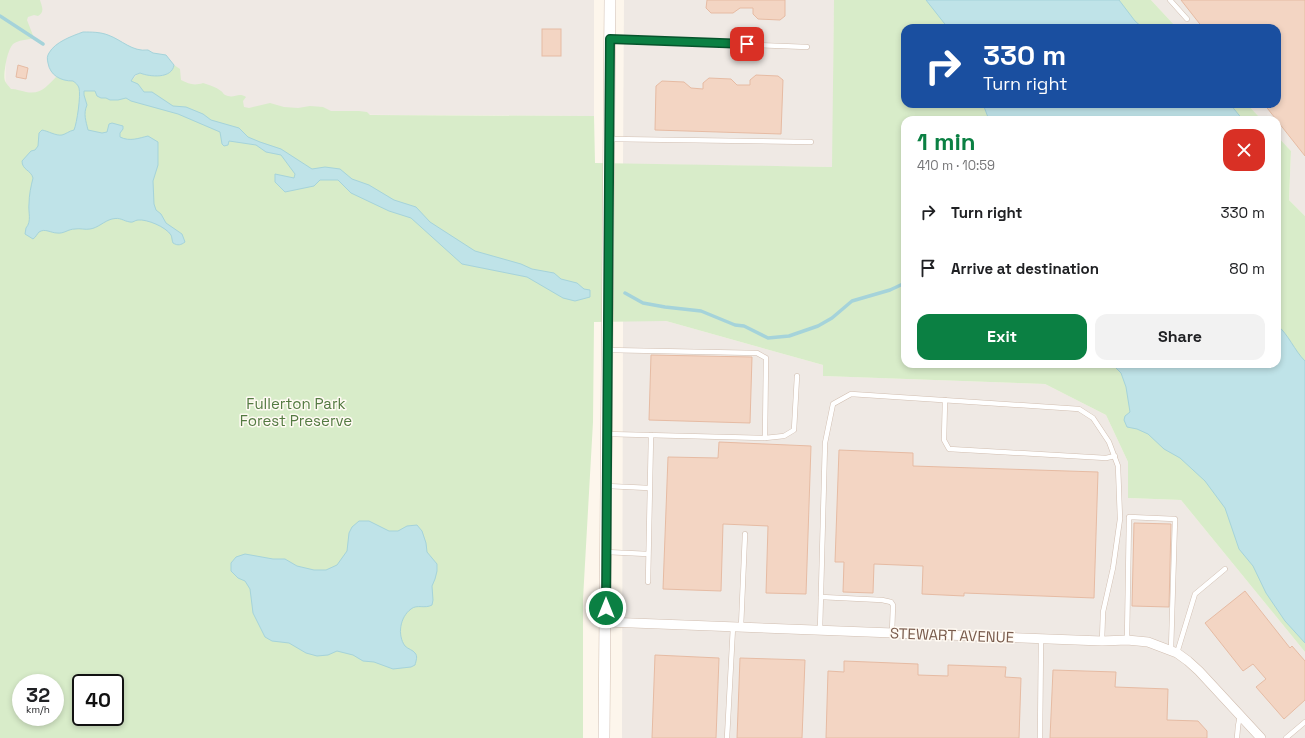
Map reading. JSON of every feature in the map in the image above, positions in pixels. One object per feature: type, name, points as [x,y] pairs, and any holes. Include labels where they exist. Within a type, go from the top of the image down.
[{"type":"street","points":[[604,738],[610,0]]},
{"type":"street","name":"STEWART AVENUE","points":[[606,622],[1041,639],[1102,641],[1127,640],[1148,642],[1174,652],[1188,661],[1261,738]]},
{"type":"lane","points":[[1170,0],[1187,19]]},
{"type":"lane","points":[[610,39],[807,46]]},
{"type":"lane","points":[[610,139],[811,142]]},
{"type":"lane","points":[[607,350],[757,353],[766,358],[765,438]]},
{"type":"lane","points":[[607,434],[765,438],[784,436],[794,430],[797,376]]},
{"type":"lane","points":[[820,630],[825,443],[834,404],[851,394],[1079,409],[1093,418],[1109,442],[1118,466],[1120,519],[1113,568],[1103,612],[1102,641]]},
{"type":"lane","points":[[945,400],[944,440],[949,448],[1106,458],[1115,456]]},
{"type":"lane","points":[[648,582],[651,435]]},
{"type":"lane","points":[[607,486],[650,488]]},
{"type":"lane","points":[[1127,640],[1129,517],[1175,519],[1174,652]]},
{"type":"lane","points":[[727,738],[745,534]]},
{"type":"lane","points":[[606,552],[648,554]]},
{"type":"lane","points":[[1174,652],[1195,594],[1225,569]]},
{"type":"lane","points":[[821,597],[882,600],[891,602],[893,605],[892,633]]},
{"type":"lane","points":[[1040,738],[1041,639]]},
{"type":"lane","points":[[1237,738],[1240,716]]},
{"type":"lane","points":[[1286,738],[1305,722]]},
{"type":"shaded area","points":[[6,0],[594,0],[594,116],[5,113]]},
{"type":"shaded area","points":[[624,0],[834,0],[833,167],[623,164]]},
{"type":"shaded area","points":[[1151,0],[1305,0],[1305,216],[1289,200],[1291,151],[1281,140],[1281,116],[1258,116],[1251,108],[1281,108],[1281,24],[1173,24]]},
{"type":"shaded area","points":[[623,321],[666,321],[823,365],[823,376],[1045,384],[1106,415],[1128,462],[1128,498],[1181,500],[1305,652],[1305,738],[622,738]]},
{"type":"green space","name":"Fullerton Park Forest Preserve","points":[[0,0],[40,0],[42,9],[42,13],[38,16],[34,15],[28,17],[27,20],[34,38],[13,44],[9,51],[6,62],[5,82],[11,89],[31,93],[40,91],[50,84],[56,77],[73,81],[83,88],[95,91],[101,98],[105,98],[120,90],[140,73],[155,76],[165,75],[172,70],[174,65],[180,69],[181,80],[192,84],[203,83],[217,88],[224,95],[244,96],[246,97],[243,101],[244,107],[249,108],[270,103],[284,107],[298,108],[310,106],[323,107],[331,111],[359,111],[367,112],[370,115],[594,116],[595,163],[832,167],[834,0],[1151,0],[1173,24],[901,24],[901,108],[1251,108],[1258,116],[901,116],[901,368],[1281,368],[1281,140],[1291,151],[1289,200],[1305,216],[1305,652],[1181,500],[1128,498],[1128,462],[1106,415],[1045,384],[823,376],[823,365],[666,321],[594,322],[593,422],[583,599],[583,738],[0,738]]},
{"type":"water","points":[[926,0],[1119,0],[1138,24],[945,24]]},
{"type":"water","points":[[83,32],[105,34],[137,49],[148,50],[153,53],[166,55],[174,65],[169,73],[155,76],[140,73],[135,75],[131,81],[138,84],[144,92],[152,92],[173,106],[186,107],[203,114],[211,120],[239,128],[248,137],[281,149],[312,169],[325,167],[340,169],[352,179],[369,185],[394,200],[416,207],[430,222],[475,251],[521,264],[532,269],[554,273],[561,279],[577,283],[584,289],[590,290],[590,297],[575,301],[563,298],[527,277],[462,264],[411,218],[389,211],[351,193],[338,180],[320,180],[314,186],[285,192],[275,182],[275,174],[294,178],[295,174],[281,155],[266,152],[256,145],[229,141],[228,145],[224,146],[222,144],[220,132],[178,114],[131,101],[126,98],[110,100],[101,98],[97,96],[95,91],[84,91],[87,105],[85,114],[88,130],[102,133],[107,132],[109,124],[112,123],[123,126],[120,137],[138,139],[148,136],[158,142],[158,165],[153,181],[154,204],[156,210],[161,214],[166,223],[182,234],[185,242],[176,245],[173,243],[169,232],[161,226],[151,222],[138,220],[131,222],[118,218],[109,220],[90,229],[73,229],[59,233],[41,231],[33,239],[25,234],[29,219],[29,197],[33,178],[23,166],[22,161],[38,146],[39,133],[42,130],[63,135],[74,130],[78,109],[79,88],[73,81],[64,80],[53,74],[49,67],[47,58],[52,49],[59,43]]},
{"type":"water","points":[[984,108],[1233,108],[1240,116],[988,116]]},
{"type":"water","points":[[1281,329],[1305,361],[1305,643],[1285,621],[1266,593],[1253,566],[1239,549],[1225,508],[1205,481],[1180,458],[1164,449],[1148,434],[1137,429],[1127,427],[1124,420],[1125,416],[1130,412],[1126,387],[1121,373],[1116,368],[1281,368]]},
{"type":"water","points":[[359,521],[369,521],[389,531],[398,531],[407,526],[417,525],[422,531],[427,552],[437,564],[437,571],[432,586],[432,605],[411,609],[407,612],[402,621],[400,632],[403,642],[405,646],[416,654],[415,665],[411,667],[393,669],[374,662],[363,661],[353,655],[337,651],[328,655],[317,656],[306,653],[289,643],[272,641],[265,637],[253,613],[250,589],[245,581],[238,578],[231,571],[231,563],[236,557],[245,554],[273,559],[285,559],[297,566],[314,570],[326,570],[337,565],[347,551],[349,533],[352,527]]},
{"type":"building","points":[[707,0],[785,0],[785,16],[780,20],[758,19],[753,14],[753,8],[740,8],[733,13],[711,13],[706,8]]},
{"type":"building","points":[[1181,0],[1305,0],[1305,156],[1281,126],[1281,116],[1273,116],[1267,108],[1281,108],[1281,24],[1200,24]]},
{"type":"building","points":[[542,29],[561,29],[561,56],[542,56]]},
{"type":"building","points":[[18,65],[28,68],[26,79],[16,77]]},
{"type":"building","points":[[756,75],[778,76],[783,80],[781,134],[655,130],[656,86],[662,81],[684,82],[691,88],[703,89],[703,83],[709,78],[731,79],[737,85],[750,85],[750,80]]},
{"type":"building","points":[[651,355],[752,357],[750,423],[649,420]]},
{"type":"building","points":[[719,442],[811,446],[806,594],[766,593],[768,526],[723,524],[721,591],[663,589],[668,457],[718,458]]},
{"type":"building","points":[[839,450],[913,453],[913,466],[1098,472],[1094,598],[964,593],[964,596],[922,594],[923,566],[874,564],[873,593],[843,592],[844,562],[835,562]]},
{"type":"building","points":[[1134,523],[1171,524],[1169,607],[1132,606]]},
{"type":"building","points":[[1245,591],[1290,648],[1292,646],[1305,661],[1305,700],[1284,719],[1256,687],[1266,679],[1253,664],[1243,671],[1205,623]]},
{"type":"building","points":[[655,655],[719,658],[716,738],[652,738]]},
{"type":"building","points":[[740,658],[805,660],[802,738],[737,738]]},
{"type":"building","points":[[844,661],[918,664],[918,675],[948,676],[948,665],[1006,667],[1005,677],[1021,678],[1019,738],[826,738],[828,671],[844,672]]},
{"type":"building","points":[[1053,670],[1116,672],[1115,687],[1168,689],[1167,720],[1198,721],[1207,731],[1207,738],[1050,738]]},
{"type":"waterway","points":[[0,16],[43,44]]},
{"type":"waterway","points":[[625,293],[643,303],[701,311],[735,325],[744,326],[768,338],[789,336],[818,326],[832,318],[852,301],[890,290],[901,285]]},
{"type":"route","points":[[606,608],[610,39],[747,44]]}]
